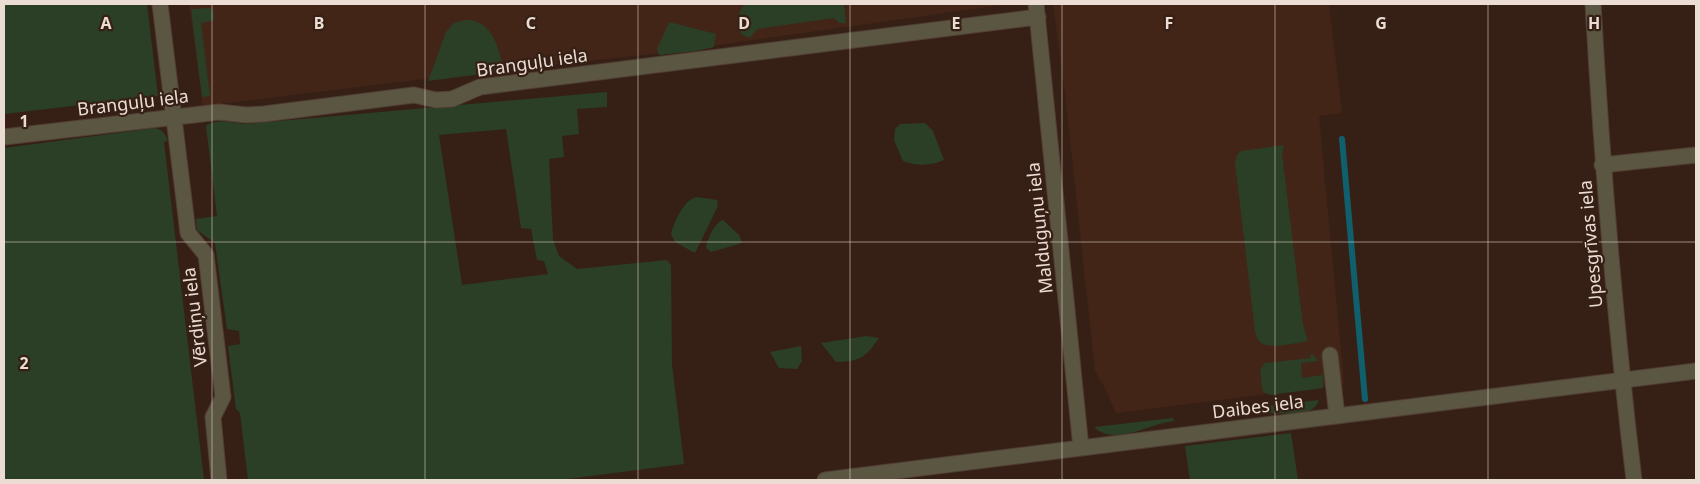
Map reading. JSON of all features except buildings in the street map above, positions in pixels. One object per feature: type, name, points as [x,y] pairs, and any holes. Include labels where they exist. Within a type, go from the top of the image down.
[{"type":"street","name":"Vērdiņu iela","points":[[160,4],[188,233],[206,255],[224,397],[213,417],[219,480]]},
{"type":"street","name":"Upesgrīvas iela","points":[[1593,4],[1602,165],[1622,381],[1634,480]]},
{"type":"street","name":"Branguļu iela","points":[[4,137],[219,112],[246,115],[264,114],[414,95],[444,100],[461,96],[480,87],[1037,11]]},
{"type":"street","name":"Malduguņu iela","points":[[1037,11],[1081,448]]},
{"type":"street","points":[[1602,165],[1696,155]]},
{"type":"street","points":[[1330,355],[1337,416]]},
{"type":"street","name":"Daibes iela","points":[[825,480],[935,473],[1081,448],[1696,371]]},
{"type":"shaded area","points":[[189,4],[1001,5],[661,53],[465,74],[203,106]]},
{"type":"shaded area","points":[[1053,4],[1329,4],[1342,113],[1319,116],[1344,384],[1116,413],[1095,371],[1065,93]]},
{"type":"green space","points":[[4,4],[147,4],[158,96],[4,114]]},
{"type":"green space","points":[[745,4],[844,4],[846,23],[839,23],[834,18],[757,29],[750,38],[740,32],[737,23],[739,13]]},
{"type":"green space","points":[[191,9],[213,9],[214,19],[201,23],[210,96],[202,97]]},
{"type":"green space","points":[[465,20],[475,21],[489,30],[497,45],[505,71],[428,81],[446,32],[454,23]]},
{"type":"green space","points":[[669,22],[716,34],[714,47],[659,55],[657,49]]},
{"type":"green space","points":[[607,92],[607,107],[577,109],[579,134],[562,136],[564,157],[549,159],[553,240],[559,256],[577,269],[667,260],[671,265],[672,364],[684,464],[560,480],[248,480],[240,413],[236,409],[228,346],[240,344],[239,331],[227,329],[215,243],[197,230],[196,219],[217,216],[206,126],[214,122],[245,124]],"holes":[[[506,129],[521,228],[531,229],[537,260],[544,261],[548,274],[462,285],[439,135]]]},
{"type":"green space","points":[[925,123],[933,131],[944,160],[923,165],[903,161],[894,140],[895,129],[900,124]]},
{"type":"green space","points":[[155,128],[163,132],[168,141],[164,142],[204,480],[4,480],[4,148]]},
{"type":"green space","points":[[1284,145],[1282,154],[1303,325],[1308,341],[1269,346],[1260,342],[1255,331],[1235,163],[1237,155],[1241,151]]},
{"type":"green space","points":[[697,197],[717,200],[718,206],[695,253],[675,242],[671,234],[677,217],[684,206]]},
{"type":"green space","points":[[723,220],[739,235],[742,242],[711,252],[706,248],[708,241],[714,228]]},
{"type":"green space","points":[[867,336],[879,338],[866,354],[851,361],[836,362],[821,343]]},
{"type":"green space","points":[[801,346],[802,361],[797,369],[779,368],[770,352]]},
{"type":"green space","points":[[1310,354],[1319,361],[1301,363],[1302,378],[1323,375],[1323,388],[1270,395],[1263,392],[1261,369],[1265,363],[1311,358]]},
{"type":"green space","points":[[1319,400],[1312,409],[1302,412],[1285,414],[1240,412],[1241,409]]},
{"type":"green space","points":[[1173,418],[1174,421],[1122,434],[1102,433],[1094,427]]},
{"type":"green space","points":[[1291,433],[1298,480],[1190,480],[1185,446]]},
{"type":"waterway","points":[[1342,139],[1365,399]]}]
